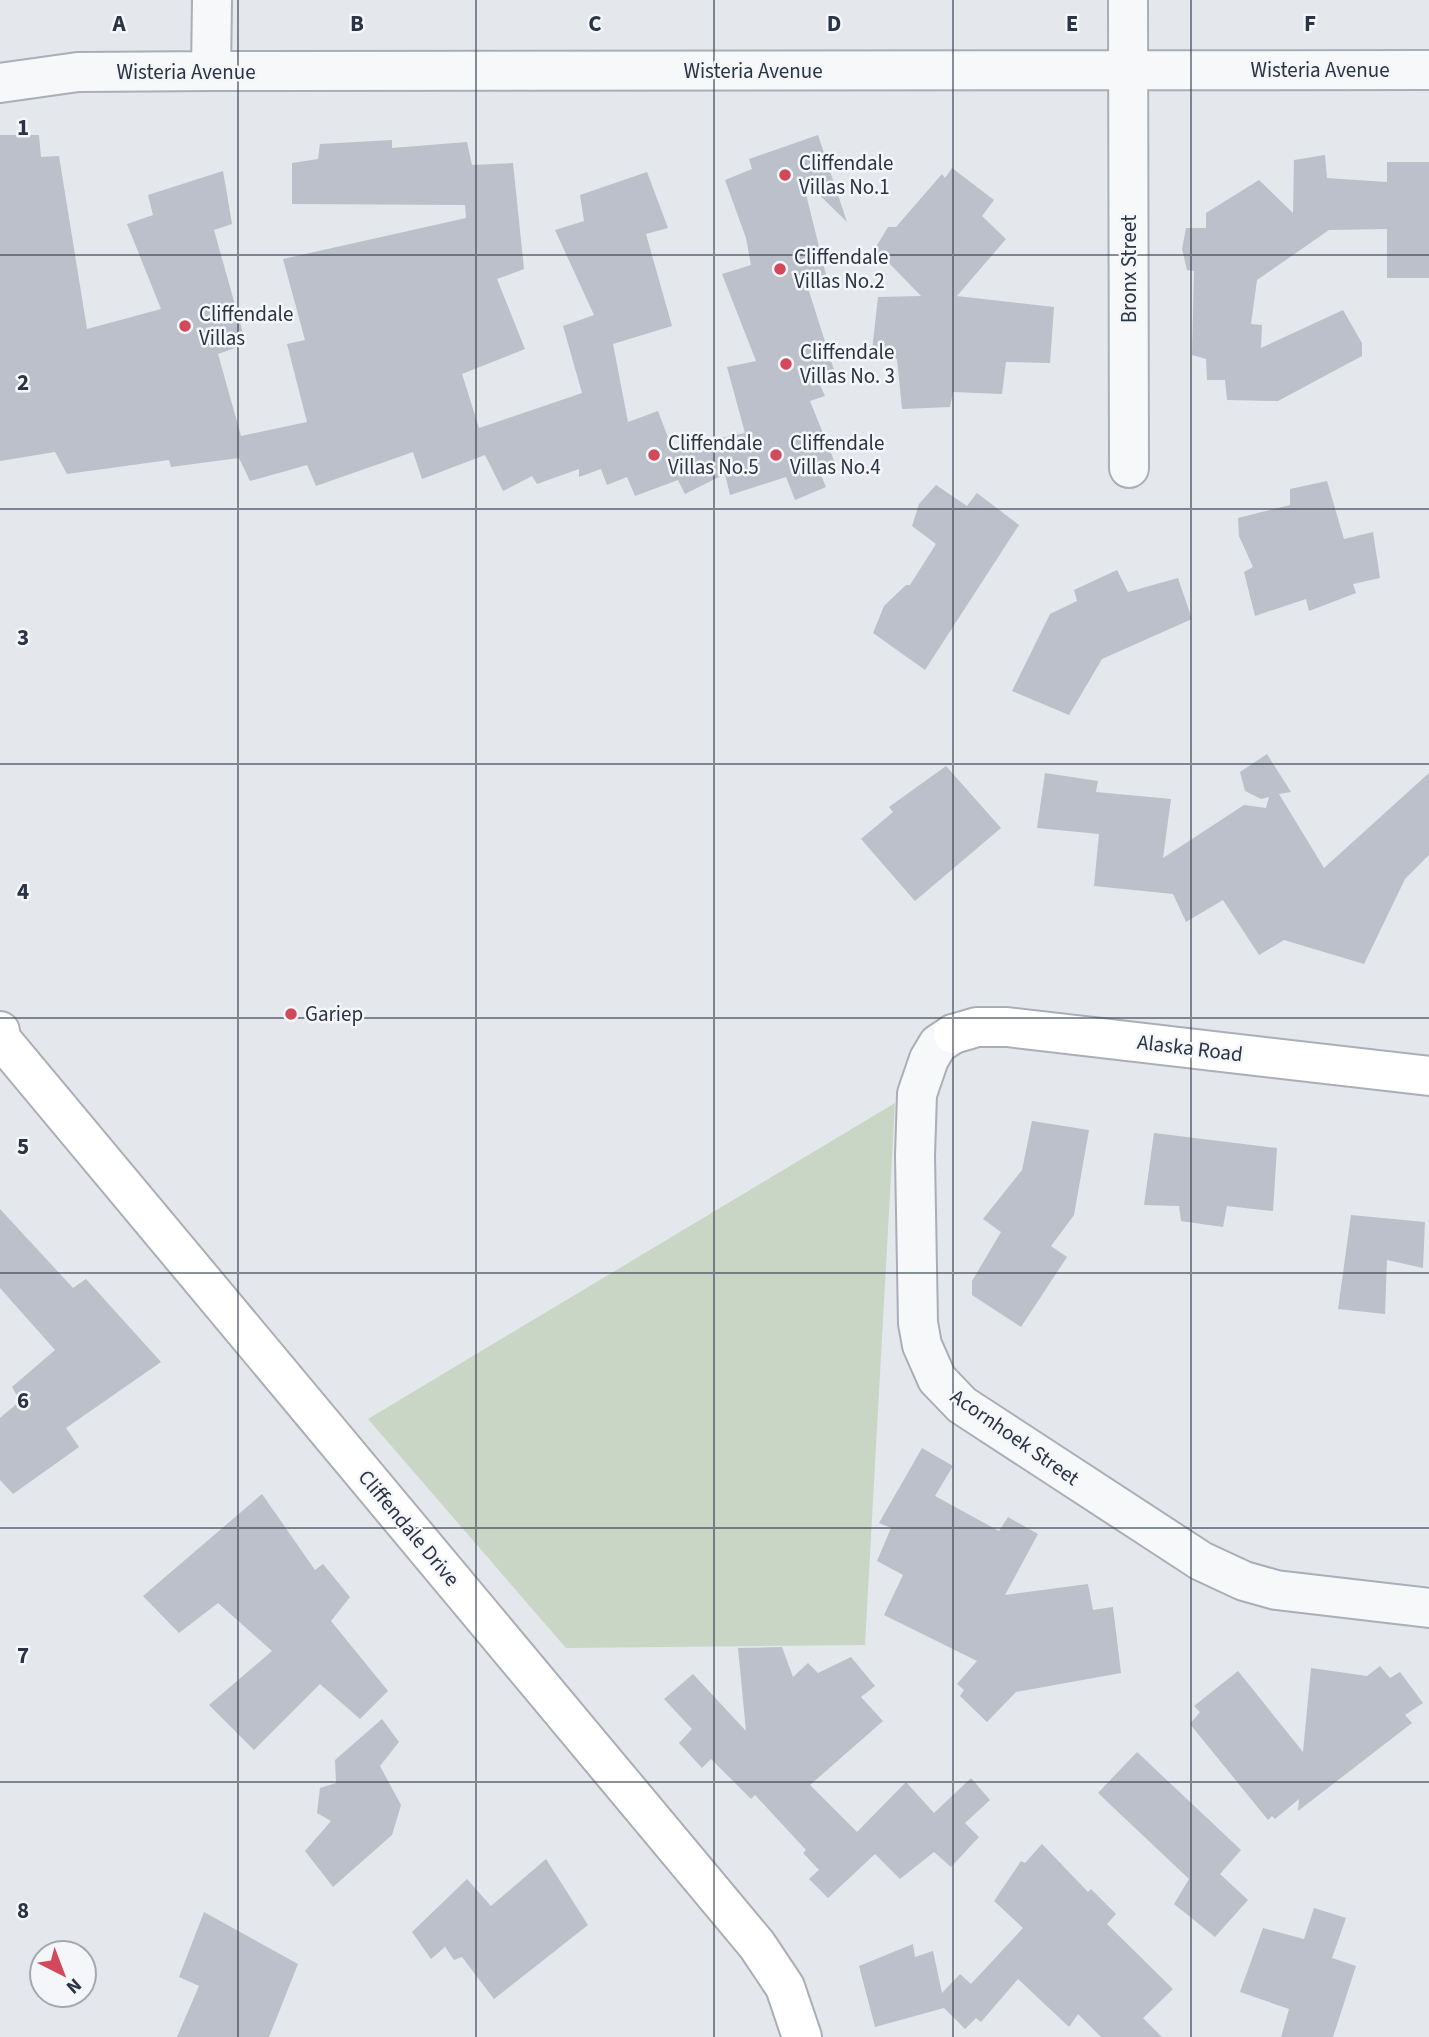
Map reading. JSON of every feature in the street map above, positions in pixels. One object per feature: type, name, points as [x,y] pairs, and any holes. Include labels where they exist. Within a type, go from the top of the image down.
[{"type":"street","points":[[211,71],[212,0]]},
{"type":"street","name":"Bronx Street","points":[[1128,0],[1129,468]]},
{"type":"street","name":"Wisteria Avenue","points":[[0,62],[78,72]]},
{"type":"street","name":"Wisteria Avenue","points":[[0,83],[78,72],[1429,70]]},
{"type":"street","name":"Alaska Road","points":[[953,1034],[977,1027],[1007,1027],[1429,1076]]},
{"type":"street","name":"Acornhoek Street","points":[[953,1034],[938,1044],[923,1070],[915,1119],[918,1323],[928,1361],[947,1390],[962,1405],[1036,1455],[1222,1572],[1276,1590],[1429,1608]]},
{"type":"street","name":"Cliffendale Drive","points":[[0,1037],[757,1945],[785,1987],[802,2037]]},
{"type":"green space","points":[[895,1103],[865,1645],[566,1648],[368,1419]]},
{"type":"building","points":[[0,135],[39,135],[41,157],[59,156],[87,329],[161,309],[127,224],[153,215],[148,195],[223,171],[232,224],[214,230],[246,344],[218,354],[241,436],[307,422],[287,344],[305,340],[283,259],[466,218],[465,205],[292,204],[292,163],[318,159],[320,144],[392,140],[392,148],[467,142],[472,165],[513,163],[524,269],[497,279],[525,349],[462,374],[479,428],[582,393],[563,326],[594,315],[555,230],[584,221],[580,195],[647,172],[668,228],[646,234],[672,326],[613,344],[628,422],[658,411],[672,448],[745,433],[727,367],[756,361],[722,274],[751,265],[746,238],[725,180],[752,169],[749,159],[818,135],[847,222],[802,178],[827,279],[807,285],[835,373],[818,381],[825,396],[810,401],[835,463],[818,468],[826,487],[795,500],[786,477],[730,495],[725,474],[685,494],[678,480],[635,496],[627,477],[607,485],[601,469],[579,477],[579,469],[537,484],[532,476],[503,491],[485,455],[422,479],[413,452],[316,486],[307,465],[250,481],[239,458],[171,467],[169,460],[67,474],[55,452],[0,461]]},
{"type":"building","points":[[1325,155],[1327,178],[1387,182],[1387,162],[1429,162],[1429,278],[1387,278],[1387,229],[1329,230],[1257,280],[1251,324],[1262,325],[1261,348],[1343,310],[1362,343],[1362,356],[1278,401],[1227,400],[1225,380],[1207,380],[1206,359],[1192,355],[1194,271],[1187,270],[1182,249],[1186,228],[1206,228],[1206,213],[1259,180],[1293,213],[1294,160]]},
{"type":"building","points":[[952,168],[994,200],[982,216],[1006,239],[957,296],[1054,307],[1050,363],[1006,362],[1002,394],[953,392],[950,407],[902,409],[897,359],[871,360],[878,297],[921,296],[886,260],[864,267],[888,227],[896,227],[942,174],[945,178]]},
{"type":"building","points":[[1327,481],[1344,539],[1373,532],[1380,578],[1353,584],[1356,593],[1309,611],[1306,599],[1255,616],[1244,572],[1253,567],[1239,536],[1238,518],[1290,505],[1290,489]]},
{"type":"building","points":[[936,485],[967,506],[977,493],[1019,525],[925,670],[873,633],[884,606],[906,585],[910,585],[936,544],[912,526],[919,504]]},
{"type":"building","points":[[1117,570],[1128,592],[1178,578],[1192,619],[1102,659],[1069,715],[1012,691],[1050,614],[1077,601],[1074,590]]},
{"type":"building","points":[[1267,754],[1291,792],[1279,794],[1324,868],[1429,773],[1429,855],[1405,879],[1364,964],[1284,940],[1259,955],[1223,900],[1186,922],[1173,894],[1094,886],[1099,834],[1037,828],[1045,773],[1098,781],[1096,792],[1171,799],[1163,858],[1244,805],[1266,808],[1269,797],[1261,799],[1245,791],[1240,772]]},
{"type":"building","points":[[946,766],[1001,828],[915,901],[861,839],[893,812],[889,807]]},
{"type":"building","points":[[1032,1121],[1089,1130],[1074,1215],[1051,1246],[1067,1257],[1021,1327],[972,1295],[972,1281],[1001,1232],[983,1219],[1022,1170]]},
{"type":"building","points":[[1154,1133],[1277,1148],[1273,1211],[1227,1206],[1223,1227],[1181,1221],[1179,1206],[1144,1205]]},
{"type":"building","points":[[0,1209],[73,1288],[86,1279],[161,1362],[66,1428],[79,1447],[13,1494],[0,1480],[0,1418],[20,1401],[12,1387],[55,1350],[0,1288]]},
{"type":"building","points":[[1351,1215],[1425,1222],[1423,1268],[1387,1260],[1385,1314],[1338,1309]]},
{"type":"building","points":[[922,1448],[953,1466],[935,1496],[999,1531],[1008,1517],[1038,1534],[1005,1595],[1088,1584],[1093,1610],[1113,1607],[1121,1673],[1016,1692],[987,1722],[960,1696],[964,1690],[957,1684],[977,1661],[884,1615],[903,1575],[877,1561],[891,1528],[879,1523]]},
{"type":"building","points":[[262,1494],[315,1570],[323,1564],[350,1597],[331,1621],[388,1691],[360,1719],[320,1684],[254,1750],[209,1705],[272,1651],[218,1603],[179,1633],[143,1596]]},
{"type":"building","points":[[782,1647],[793,1677],[808,1663],[818,1673],[851,1657],[875,1686],[861,1697],[883,1721],[810,1785],[857,1832],[906,1782],[934,1813],[971,1778],[990,1800],[965,1823],[979,1837],[951,1867],[934,1852],[900,1879],[875,1854],[828,1898],[809,1879],[819,1870],[803,1853],[806,1850],[755,1795],[751,1799],[711,1759],[702,1768],[679,1743],[692,1729],[664,1699],[693,1674],[746,1731],[738,1648]]},
{"type":"building","points":[[1380,1666],[1390,1678],[1400,1672],[1423,1703],[1405,1715],[1412,1723],[1298,1811],[1299,1799],[1275,1819],[1272,1816],[1268,1820],[1190,1724],[1200,1712],[1194,1706],[1238,1671],[1303,1752],[1311,1668],[1367,1676]]},
{"type":"building","points":[[382,1719],[399,1742],[380,1766],[401,1805],[392,1835],[333,1887],[305,1851],[331,1821],[317,1813],[320,1788],[336,1783],[335,1760]]},
{"type":"building","points":[[1137,1752],[1241,1850],[1220,1874],[1248,1900],[1215,1937],[1174,1904],[1189,1879],[1098,1793]]},
{"type":"building","points":[[1042,1844],[1088,1892],[1091,1889],[1116,1914],[1107,1924],[1173,1989],[1143,2018],[1162,2037],[1101,2037],[1078,2014],[1069,2027],[1018,1979],[981,2022],[976,2018],[965,2029],[944,2008],[875,2027],[859,1966],[913,1944],[915,1957],[933,1951],[942,1993],[960,1974],[971,1984],[1023,1928],[994,1901],[1021,1861],[1025,1863]]},
{"type":"building","points":[[546,1859],[588,1925],[494,1999],[462,1957],[454,1960],[445,1947],[431,1959],[412,1932],[467,1879],[491,1906]]},
{"type":"building","points":[[1314,1908],[1346,1918],[1332,1958],[1356,1966],[1333,2037],[1281,2037],[1289,2009],[1240,1992],[1263,1928],[1304,1939]]},
{"type":"building","points":[[204,1912],[298,1964],[269,2037],[177,2037],[199,1986],[179,1977]]},
{"type":"place","name":"Cliffendale Villas No.1","points":[[785,175]]},
{"type":"place","name":"Cliffendale Villas No.2","points":[[780,269]]},
{"type":"place","name":"Cliffendale Villas","points":[[185,326]]},
{"type":"place","name":"Cliffendale Villas No. 3","points":[[786,364]]},
{"type":"place","name":"Cliffendale Villas No.5","points":[[654,455]]},
{"type":"place","name":"Cliffendale Villas No.4","points":[[776,455]]},
{"type":"place","name":"Gariep","points":[[291,1014]]}]
